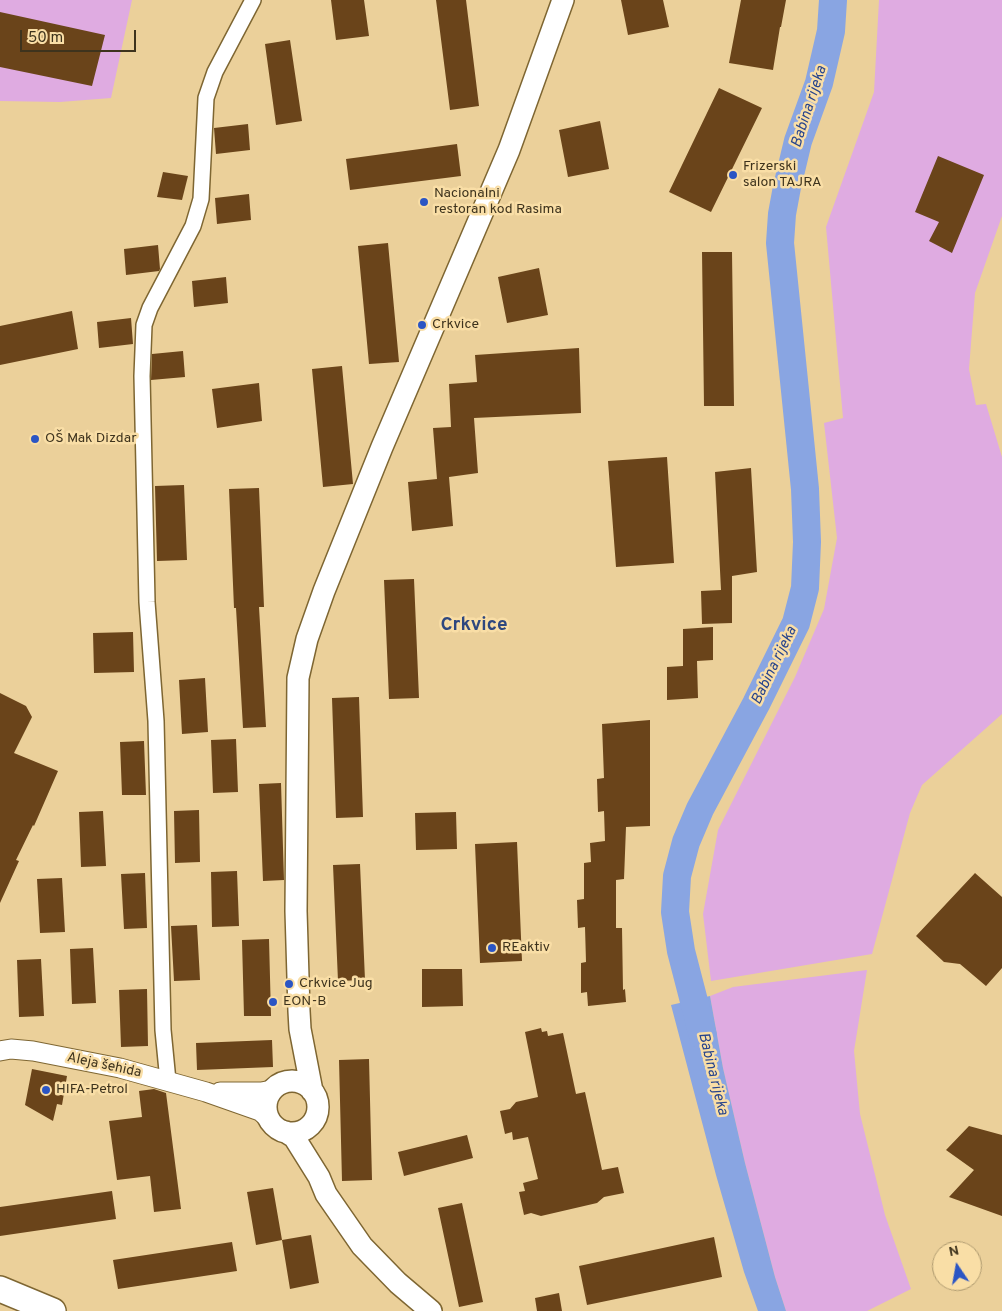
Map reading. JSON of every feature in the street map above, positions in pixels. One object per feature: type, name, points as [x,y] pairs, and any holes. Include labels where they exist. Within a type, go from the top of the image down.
[{"type":"highway","points":[[0,1289],[53,1311]]},
{"type":"main road","points":[[432,1311],[398,1283],[362,1246],[326,1194],[319,1177],[294,1137],[276,1127],[269,1118],[266,1104],[290,1071],[297,1056],[300,1029],[296,911],[298,678],[307,639],[324,591],[382,447],[510,150],[563,0]]},
{"type":"main road","points":[[300,1029],[312,1091]]},
{"type":"main road","points":[[277,1087],[289,1081],[306,1085],[312,1091],[318,1106],[312,1122],[300,1131],[286,1132]]},
{"type":"main road","points":[[312,1122],[313,1147],[319,1177]]},
{"type":"street","points":[[168,1080],[163,1030],[156,721],[147,602],[142,376],[144,325],[150,308],[193,226],[201,199],[206,98],[214,72],[252,0]]},
{"type":"street","name":"Aleja šehida","points":[[0,1051],[11,1049],[120,1068],[206,1092],[260,1111],[269,1118]]},
{"type":"street","name":"Aleja šehida","points":[[206,1092],[261,1092],[277,1087]]},
{"type":"shaded area","points":[[0,0],[132,0],[111,98],[60,102],[0,101]]},
{"type":"shaded area","points":[[879,0],[1002,0],[1002,216],[975,293],[969,369],[976,405],[986,404],[1002,457],[1002,714],[922,785],[910,813],[872,954],[711,981],[703,914],[718,830],[795,677],[824,609],[837,538],[824,423],[843,418],[826,227],[874,92]]},
{"type":"shaded area","points":[[867,970],[854,1051],[860,1114],[885,1215],[911,1289],[867,1311],[786,1311],[775,1277],[745,1163],[723,1068],[710,996],[733,987]]},
{"type":"water","points":[[710,996],[723,1068],[745,1163],[775,1277],[786,1311],[758,1311],[744,1272],[716,1175],[671,1005]]},
{"type":"building","points":[[331,0],[364,0],[369,36],[336,40]]},
{"type":"building","points":[[436,0],[466,0],[479,106],[450,110]]},
{"type":"building","points":[[621,0],[663,0],[669,27],[628,35]]},
{"type":"building","points":[[741,0],[786,0],[773,70],[729,63]]},
{"type":"building","points":[[0,12],[105,35],[92,86],[0,67]]},
{"type":"building","points":[[290,40],[302,121],[276,125],[265,44]]},
{"type":"building","points":[[719,88],[762,108],[711,212],[669,192]]},
{"type":"building","points":[[600,121],[609,169],[568,177],[559,130]]},
{"type":"building","points":[[248,124],[250,150],[216,154],[214,128]]},
{"type":"building","points":[[457,144],[461,176],[350,190],[346,159]]},
{"type":"building","points":[[938,156],[984,175],[952,253],[929,241],[939,222],[915,212]]},
{"type":"building","points":[[163,172],[188,176],[182,200],[157,197]]},
{"type":"building","points":[[249,194],[251,220],[217,224],[215,198]]},
{"type":"building","points":[[388,243],[399,362],[369,364],[358,246]]},
{"type":"building","points":[[158,245],[159,271],[126,275],[124,249]]},
{"type":"building","points":[[702,252],[732,252],[734,406],[704,406]]},
{"type":"building","points":[[539,268],[548,315],[507,323],[498,277]]},
{"type":"building","points":[[226,277],[228,303],[194,307],[192,281]]},
{"type":"building","points":[[72,311],[78,349],[0,365],[0,326]]},
{"type":"building","points":[[131,318],[133,344],[99,348],[97,322]]},
{"type":"building","points":[[579,348],[581,413],[474,418],[478,473],[449,477],[453,526],[412,531],[408,482],[437,479],[433,428],[451,427],[449,384],[477,382],[475,355]]},
{"type":"building","points":[[183,351],[185,377],[151,380],[152,354]]},
{"type":"building","points":[[342,366],[353,484],[323,487],[312,369]]},
{"type":"building","points":[[259,383],[262,421],[217,428],[212,389]]},
{"type":"building","points":[[667,457],[674,563],[616,567],[608,461]]},
{"type":"building","points":[[751,468],[757,572],[732,576],[732,623],[702,624],[701,591],[721,590],[715,472]]},
{"type":"building","points":[[184,485],[187,560],[157,561],[155,486]]},
{"type":"building","points":[[259,488],[264,607],[259,607],[266,727],[243,728],[236,608],[234,608],[229,489]]},
{"type":"building","points":[[414,579],[419,698],[389,699],[384,580]]},
{"type":"building","points":[[713,627],[713,660],[697,661],[698,698],[667,700],[667,667],[683,666],[683,629]]},
{"type":"building","points":[[133,632],[134,672],[94,673],[93,633]]},
{"type":"building","points":[[205,678],[208,732],[182,734],[179,680]]},
{"type":"building","points":[[0,693],[26,706],[32,717],[14,753],[58,771],[34,826],[16,860],[19,861],[0,903]]},
{"type":"building","points":[[359,697],[363,817],[336,818],[332,698]]},
{"type":"building","points":[[650,720],[650,826],[626,827],[624,879],[616,880],[616,928],[622,928],[623,990],[625,989],[626,1002],[588,1006],[587,992],[581,993],[581,963],[586,962],[585,927],[578,928],[577,900],[584,899],[584,863],[591,862],[590,843],[605,841],[604,811],[598,812],[597,779],[604,778],[602,724]]},
{"type":"building","points":[[236,739],[238,792],[213,793],[211,740]]},
{"type":"building","points":[[144,741],[146,795],[122,795],[120,742]]},
{"type":"building","points":[[281,783],[284,880],[263,881],[259,784]]},
{"type":"building","points":[[199,810],[200,862],[175,863],[174,811]]},
{"type":"building","points":[[103,811],[106,866],[81,867],[79,812]]},
{"type":"building","points":[[456,812],[457,849],[416,850],[415,813]]},
{"type":"building","points":[[517,842],[522,961],[480,963],[475,844]]},
{"type":"building","points":[[360,864],[365,980],[338,981],[333,865]]},
{"type":"building","points":[[237,871],[239,926],[212,927],[211,872]]},
{"type":"building","points":[[145,873],[147,928],[124,929],[121,874]]},
{"type":"building","points":[[975,873],[1002,897],[1002,968],[986,986],[960,964],[944,962],[916,936]]},
{"type":"building","points":[[62,878],[65,932],[40,933],[37,879]]},
{"type":"building","points":[[197,925],[200,980],[174,981],[171,926]]},
{"type":"building","points":[[269,939],[271,1016],[244,1016],[242,940]]},
{"type":"building","points":[[93,948],[96,1003],[72,1004],[70,949]]},
{"type":"building","points":[[41,959],[44,1016],[19,1017],[17,960]]},
{"type":"building","points":[[422,969],[462,969],[463,1006],[422,1007]]},
{"type":"building","points":[[147,989],[148,1046],[121,1047],[119,990]]},
{"type":"building","points":[[541,1028],[542,1032],[547,1031],[548,1036],[563,1033],[576,1094],[585,1092],[602,1170],[618,1167],[624,1193],[604,1197],[597,1203],[541,1216],[531,1213],[524,1215],[519,1192],[525,1191],[523,1183],[538,1179],[528,1137],[513,1140],[512,1132],[505,1134],[500,1111],[510,1109],[516,1102],[538,1097],[525,1032]]},
{"type":"building","points":[[272,1040],[273,1067],[197,1070],[196,1043]]},
{"type":"building","points":[[369,1059],[372,1180],[342,1181],[339,1060]]},
{"type":"building","name":"HIFA-Petrol","points":[[32,1069],[67,1076],[62,1105],[57,1104],[53,1121],[25,1105]]},
{"type":"building","points":[[154,1089],[166,1093],[181,1209],[154,1212],[150,1176],[117,1180],[109,1121],[142,1117],[139,1091]]},
{"type":"building","points":[[969,1126],[1002,1135],[1002,1216],[949,1197],[974,1170],[946,1150]]},
{"type":"building","points":[[467,1135],[473,1158],[404,1176],[398,1152]]},
{"type":"building","points":[[273,1188],[282,1240],[256,1245],[247,1192]]},
{"type":"building","points":[[112,1191],[116,1219],[0,1236],[0,1207]]},
{"type":"building","points":[[462,1203],[483,1302],[459,1307],[438,1208]]},
{"type":"building","points":[[311,1235],[319,1283],[290,1289],[282,1240]]},
{"type":"building","points":[[714,1237],[722,1277],[587,1305],[579,1266]]},
{"type":"building","points":[[232,1242],[237,1271],[118,1289],[113,1260]]},
{"type":"building","points":[[559,1293],[562,1311],[537,1311],[535,1298]]},
{"type":"waterway","name":"Babina rijeka","points":[[703,1036],[681,951],[675,912],[677,876],[686,842],[700,809],[756,704],[796,623],[805,588],[807,542],[805,489],[780,243],[782,214],[787,187],[798,141],[819,83],[831,31],[833,0]]},
{"type":"place","name":"Frizerski salon TAJRA","points":[[733,175]]},
{"type":"place","name":"Nacionalni restoran kod Rasima","points":[[424,202]]},
{"type":"place","name":"Crkvice","points":[[422,325]]},
{"type":"place","name":"OŠ Mak Dizdar","points":[[35,439]]},
{"type":"place","name":"REaktiv","points":[[492,948]]},
{"type":"place","name":"Crkvice Jug","points":[[289,984]]},
{"type":"place","name":"EON-B","points":[[273,1002]]},
{"type":"place","name":"HIFA-Petrol","points":[[46,1090]]},
{"type":"district","name":"Crkvice","points":[[474,626]]}]
